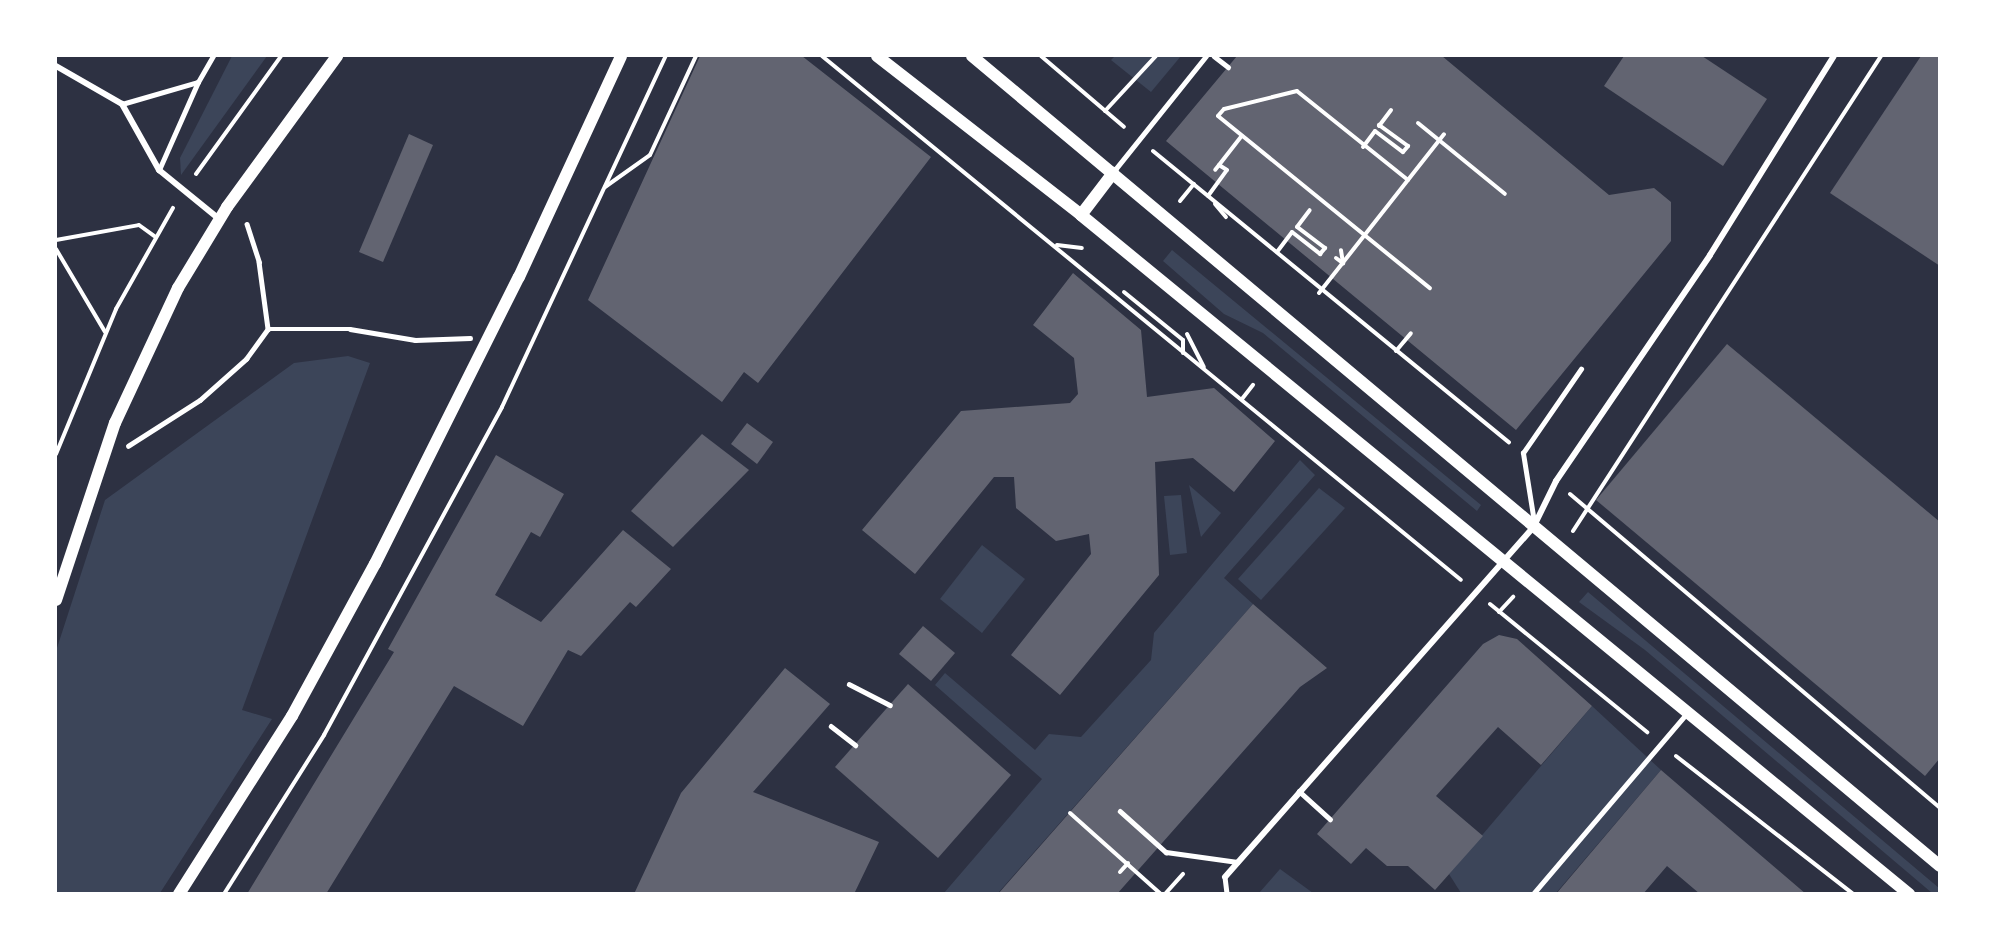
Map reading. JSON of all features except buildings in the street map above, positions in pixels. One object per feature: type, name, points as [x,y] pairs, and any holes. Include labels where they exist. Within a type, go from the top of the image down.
[{"type":"main road","points":[[56,600],[89,489],[141,361],[219,219],[337,56]]},
{"type":"main road","points":[[179,894],[292,716],[375,564],[519,277],[621,56]]},
{"type":"main road","points":[[877,56],[1081,215],[1690,710],[1908,894]]},
{"type":"main road","points":[[972,56],[1940,866]]},
{"type":"main road","points":[[1081,215],[1113,173]]},
{"type":"street","points":[[1225,877],[1534,526],[1556,481],[1710,255],[1834,56]]},
{"type":"street","points":[[56,66],[122,104],[159,170],[219,219]]},
{"type":"lane","points":[[159,170],[198,82],[213,56]]},
{"type":"lane","points":[[1113,173],[1206,56]]},
{"type":"lane","points":[[1214,56],[1228,67]]},
{"type":"lane","points":[[122,104],[198,82]]},
{"type":"lane","points":[[128,446],[200,399],[246,359],[268,329],[259,262],[247,224]]},
{"type":"lane","points":[[268,329],[350,329],[415,340],[470,338]]},
{"type":"lane","points":[[1534,526],[1523,453],[1581,369]]},
{"type":"lane","points":[[849,684],[890,705]]},
{"type":"lane","points":[[1533,894],[1690,710]]},
{"type":"lane","points":[[831,726],[855,745]]},
{"type":"lane","points":[[1299,791],[1330,819]]},
{"type":"lane","points":[[1119,811],[1166,852],[1237,862]]},
{"type":"lane","points":[[1221,894],[1226,891],[1225,877]]},
{"type":"path","points":[[56,454],[106,332],[154,236],[184,190],[281,56]]},
{"type":"path","points":[[224,894],[324,735],[418,566],[502,407],[666,56]]},
{"type":"path","points":[[604,187],[643,158],[696,56]]},
{"type":"path","points":[[822,56],[1057,245],[1072,264],[1183,354],[1204,368],[1661,744],[1853,894]]},
{"type":"path","points":[[1041,56],[1105,111],[1156,56]]},
{"type":"path","points":[[1587,508],[1881,56]]},
{"type":"path","points":[[1408,180],[1297,91],[1224,109],[1218,117],[1430,288]]},
{"type":"path","points":[[1369,140],[1391,110]]},
{"type":"path","points":[[1418,123],[1505,194]]},
{"type":"path","points":[[1363,147],[1375,130],[1403,152],[1408,146],[1380,125]]},
{"type":"path","points":[[1319,293],[1444,134]]},
{"type":"path","points":[[1233,144],[1215,170],[1242,136]]},
{"type":"path","points":[[1219,165],[1227,170],[1208,196],[1226,217]]},
{"type":"path","points":[[1277,252],[1292,232],[1320,254],[1325,248],[1297,227],[1310,210]]},
{"type":"path","points":[[56,240],[139,225],[154,236]]},
{"type":"path","points":[[56,249],[106,332]]},
{"type":"path","points":[[1341,250],[1343,263]]},
{"type":"path","points":[[1336,258],[1343,263]]},
{"type":"path","points":[[1124,292],[1183,340],[1183,354]]},
{"type":"path","points":[[1396,351],[1410,333]]},
{"type":"path","points":[[1242,399],[1254,383]]},
{"type":"path","points":[[1070,813],[1161,894]]},
{"type":"path","points":[[1120,872],[1128,863]]},
{"type":"shaded area","points":[[232,56],[267,56],[181,175],[180,158]]},
{"type":"shaded area","points":[[1115,56],[1181,56],[1151,92],[1111,60]]},
{"type":"shaded area","points":[[1172,250],[1481,505],[1477,511],[1263,333],[1224,314],[1163,261]]},
{"type":"shaded area","points":[[348,356],[370,363],[242,710],[272,719],[160,893],[56,893],[56,651],[105,500],[294,363]]},
{"type":"shaded area","points":[[1300,460],[1315,475],[1224,578],[1253,604],[998,893],[944,893],[1042,779],[935,685],[945,673],[1035,750],[1049,734],[1081,737],[1151,660],[1154,633]]},
{"type":"shaded area","points":[[1189,485],[1221,513],[1201,537]]},
{"type":"shaded area","points":[[1319,488],[1345,508],[1261,600],[1238,579]]},
{"type":"shaded area","points":[[1181,495],[1187,553],[1170,555],[1164,496]]},
{"type":"shaded area","points":[[982,545],[1025,579],[982,633],[940,599]]},
{"type":"shaded area","points":[[1588,592],[1939,888],[1939,893],[1932,893],[1645,650],[1579,602]]},
{"type":"shaded area","points":[[1592,706],[1661,770],[1556,893],[1461,893],[1449,874]]},
{"type":"shaded area","points":[[1280,869],[1313,893],[1259,893]]}]
